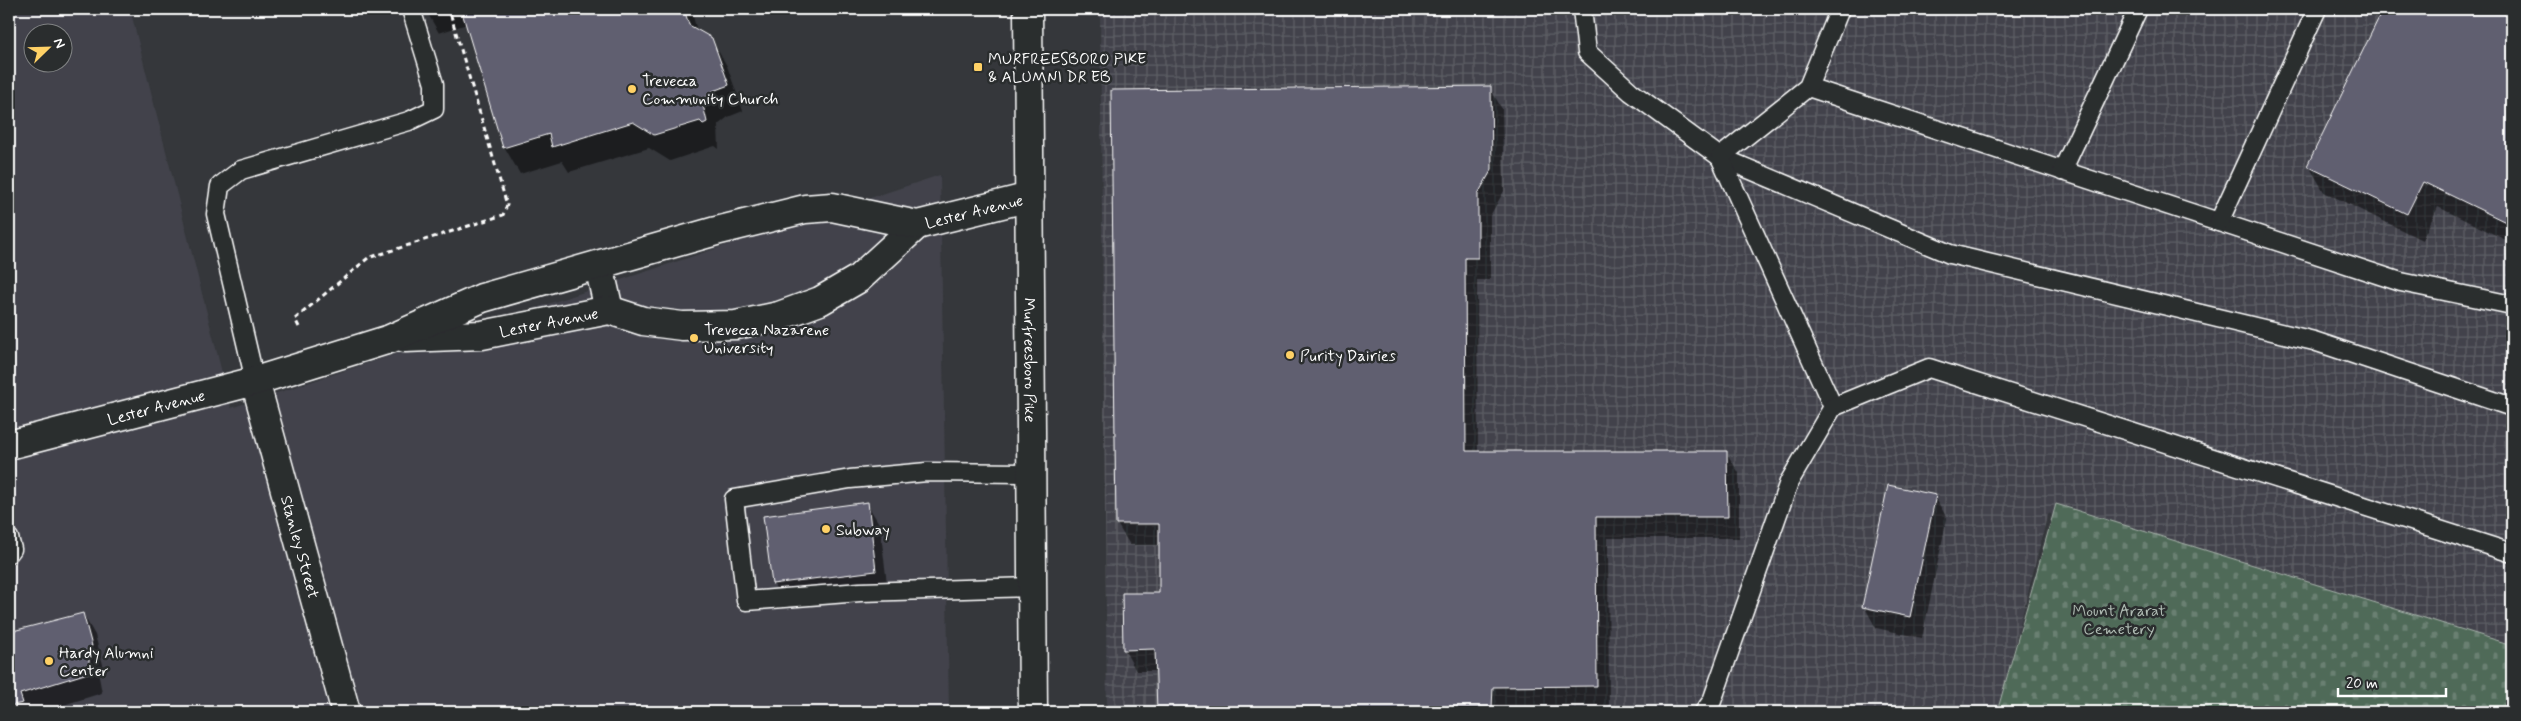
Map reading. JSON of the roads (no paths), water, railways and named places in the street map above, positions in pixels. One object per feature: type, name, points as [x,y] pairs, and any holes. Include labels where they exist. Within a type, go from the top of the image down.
[{"type":"street","name":"Murfreesboro Pike","points":[[1028,9],[1033,712]]},
{"type":"street","name":"Lester Avenue","points":[[9,445],[255,381],[390,339],[482,298],[716,232],[806,209],[832,207],[917,225],[1030,197]]},
{"type":"street","name":"Lester Avenue","points":[[390,339],[482,335],[609,310],[642,321],[682,326],[736,325],[779,316],[820,301],[858,279],[917,225]]},
{"type":"street","points":[[599,266],[609,310]]},
{"type":"street","name":"Stanley Street","points":[[255,381],[346,712]]},
{"type":"lane","points":[[255,381],[216,214],[220,186],[241,170],[409,121],[434,109],[434,84],[411,9]]},
{"type":"lane","points":[[1582,9],[1587,52],[1631,92],[1720,157],[1950,254],[2314,341],[2512,407]]},
{"type":"lane","points":[[1720,157],[1808,87],[1840,9]]},
{"type":"lane","points":[[2062,171],[2138,9]]},
{"type":"lane","points":[[2219,222],[2317,9]]},
{"type":"lane","points":[[1808,87],[2400,282],[2512,305]]},
{"type":"lane","points":[[1720,157],[1833,407]]},
{"type":"lane","points":[[1704,712],[1712,702],[1789,482],[1833,407],[1929,368],[2512,552]]},
{"type":"lane","points":[[1031,472],[927,472],[850,479],[734,499],[746,601],[860,592],[1032,587]]},
{"type":"lane","points":[[9,538],[12,549],[9,553]]},
{"type":"place","name":"MURFREESBORO PIKE & ALUMNI DR EB","points":[[978,67]]},
{"type":"place","name":"Trevecca Community Church","points":[[632,89]]},
{"type":"place","name":"Trevecca Nazarene University","points":[[694,338]]},
{"type":"place","name":"Purity Dairies","points":[[1290,355]]},
{"type":"place","name":"Subway","points":[[826,529]]},
{"type":"place","name":"Hardy Alumni Center","points":[[49,661]]},
{"type":"park label","name":"Mount Ararat Cemetery","points":[[2119,619]]}]
